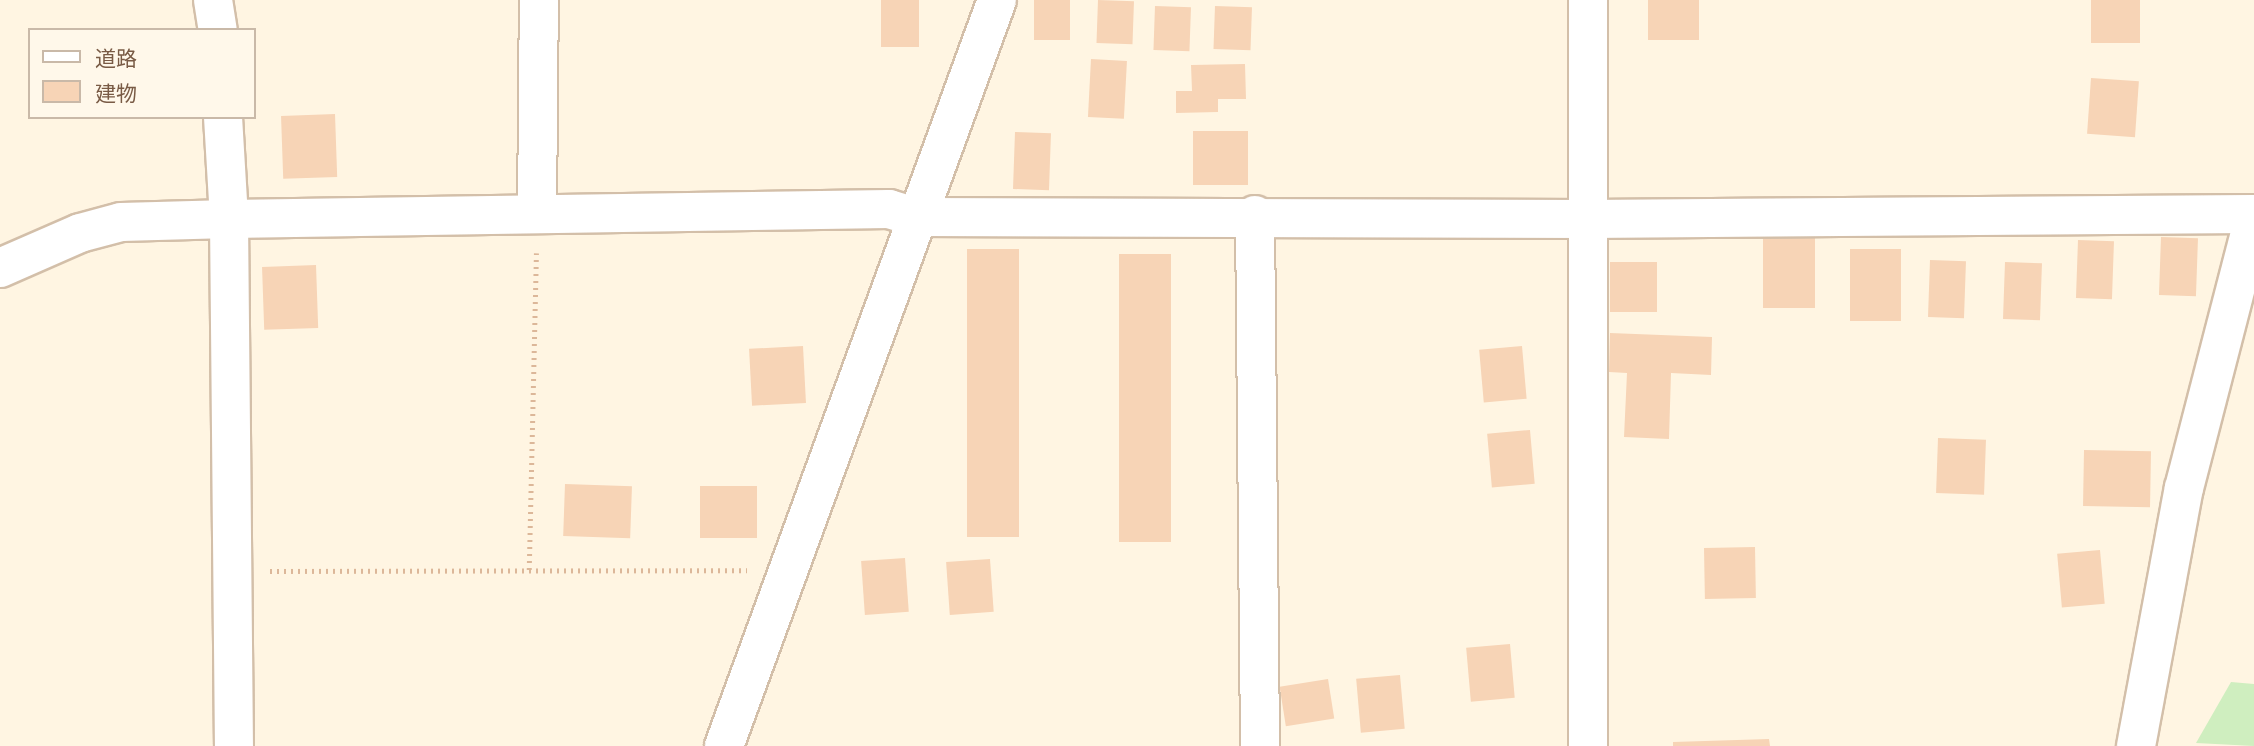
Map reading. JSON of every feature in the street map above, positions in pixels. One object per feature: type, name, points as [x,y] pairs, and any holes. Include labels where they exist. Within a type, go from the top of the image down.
[{"type":"street","points":[[213,0],[218,28]]},
{"type":"street","points":[[537,215],[539,0]]},
{"type":"street","points":[[724,746],[997,0]]},
{"type":"street","points":[[1588,0],[1588,746]]},
{"type":"street","points":[[223,119],[229,219],[234,746]]},
{"type":"street","points":[[0,268],[80,233],[121,222],[229,219],[889,209],[916,217],[1255,215],[1588,219],[2254,216],[2184,488],[2136,746]]},
{"type":"street","points":[[1255,215],[1260,746]]},
{"type":"path","points":[[528,570],[537,215]]},
{"type":"path","points":[[234,571],[790,570]]},
{"type":"green space","points":[[2231,682],[2254,684],[2254,746],[2196,743]]},
{"type":"building","points":[[881,0],[919,0],[919,47],[881,47]]},
{"type":"building","points":[[1034,0],[1070,0],[1070,40],[1034,40]]},
{"type":"building","points":[[1098,0],[1134,1],[1132,44],[1096,43]]},
{"type":"building","points":[[1648,0],[1699,0],[1699,40],[1648,40]]},
{"type":"building","points":[[2091,0],[2140,0],[2140,43],[2091,43]]},
{"type":"building","points":[[1155,6],[1191,7],[1189,51],[1153,50]]},
{"type":"building","points":[[1215,6],[1252,7],[1250,50],[1213,49]]},
{"type":"building","points":[[1091,59],[1127,61],[1124,119],[1088,117]]},
{"type":"building","points":[[1245,64],[1246,99],[1218,99],[1218,112],[1176,113],[1176,91],[1192,91],[1191,65]]},
{"type":"building","points":[[2091,78],[2139,81],[2135,137],[2087,134]]},
{"type":"building","points":[[335,114],[337,177],[283,179],[281,116]]},
{"type":"building","points":[[1193,131],[1248,131],[1248,185],[1193,185]]},
{"type":"building","points":[[1015,132],[1051,133],[1049,190],[1013,189]]},
{"type":"building","points":[[1763,236],[1815,236],[1815,308],[1763,308]]},
{"type":"building","points":[[2161,237],[2198,238],[2196,296],[2159,295]]},
{"type":"building","points":[[2078,240],[2114,241],[2112,299],[2076,298]]},
{"type":"building","points":[[967,249],[1019,249],[1019,537],[967,537]]},
{"type":"building","points":[[1850,249],[1901,249],[1901,321],[1850,321]]},
{"type":"building","points":[[1119,254],[1171,254],[1171,542],[1119,542]]},
{"type":"building","points":[[1930,260],[1966,261],[1964,318],[1928,317]]},
{"type":"building","points":[[1610,262],[1657,262],[1657,312],[1610,312]]},
{"type":"building","points":[[2005,262],[2042,263],[2040,320],[2003,319]]},
{"type":"building","points":[[316,265],[318,328],[264,330],[262,267]]},
{"type":"building","points":[[1610,333],[1712,337],[1711,375],[1671,373],[1669,439],[1624,437],[1627,373],[1609,372]]},
{"type":"building","points":[[803,346],[806,403],[752,406],[749,349]]},
{"type":"building","points":[[1522,346],[1527,399],[1484,403],[1479,350]]},
{"type":"building","points":[[1530,430],[1535,484],[1492,488],[1487,434]]},
{"type":"building","points":[[1938,438],[1986,440],[1984,495],[1936,493]]},
{"type":"building","points":[[2084,450],[2151,451],[2150,507],[2083,506]]},
{"type":"building","points":[[565,484],[632,486],[630,538],[563,536]]},
{"type":"building","points":[[700,486],[757,486],[757,538],[700,538]]},
{"type":"building","points":[[1755,547],[1756,598],[1705,599],[1704,548]]},
{"type":"building","points":[[2100,550],[2105,604],[2062,608],[2057,554]]},
{"type":"building","points":[[905,558],[909,612],[865,615],[861,561]]},
{"type":"building","points":[[990,559],[994,612],[950,615],[946,562]]},
{"type":"building","points":[[1510,644],[1515,698],[1471,702],[1466,648]]},
{"type":"building","points":[[1400,675],[1405,729],[1361,733],[1356,679]]},
{"type":"building","points":[[1328,679],[1334,719],[1286,726],[1280,687]]},
{"type":"building","points":[[1769,739],[1770,746],[1673,746],[1673,742]]}]
